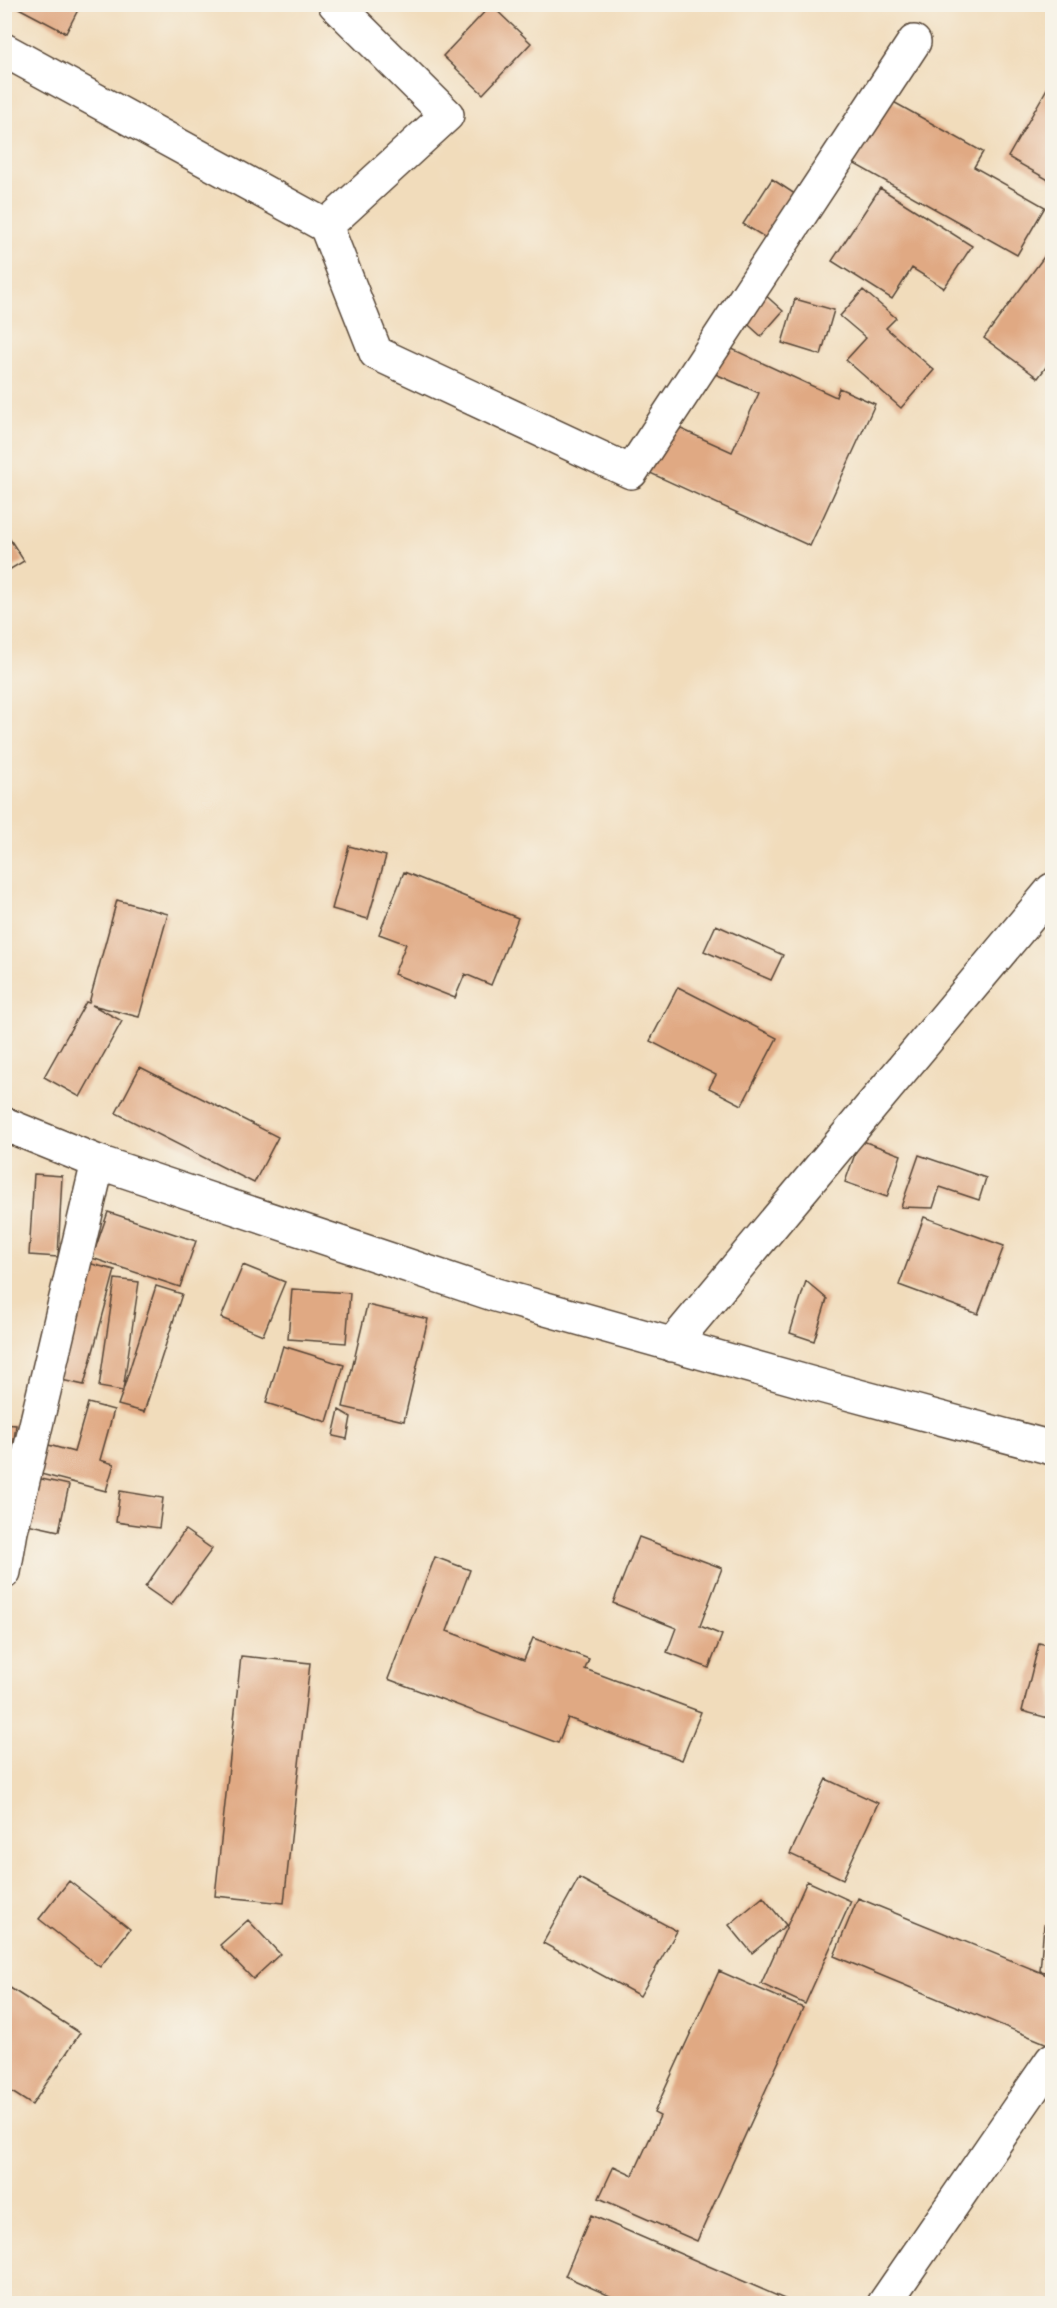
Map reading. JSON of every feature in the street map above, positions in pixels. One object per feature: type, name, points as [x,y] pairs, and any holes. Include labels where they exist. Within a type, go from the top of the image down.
[{"type":"street","points":[[326,226],[447,115],[336,4]]},
{"type":"street","points":[[4,50],[326,226],[376,353],[631,472],[914,42]]},
{"type":"street","points":[[672,1345],[1053,890]]},
{"type":"street","points":[[4,1124],[98,1162],[496,1295],[1053,1448]]},
{"type":"street","points":[[4,1572],[11,1531],[98,1162]]},
{"type":"street","points":[[884,2304],[1053,2060]]},
{"type":"building","points":[[11,4],[81,4],[66,33]]},
{"type":"building","points":[[491,5],[531,43],[483,94],[443,56]]},
{"type":"building","points":[[1049,85],[1052,87],[1052,182],[1008,157]]},
{"type":"building","points":[[881,95],[983,152],[974,167],[1045,207],[1017,255],[844,158]]},
{"type":"building","points":[[772,179],[804,200],[776,244],[743,224]]},
{"type":"building","points":[[880,188],[972,246],[944,288],[912,268],[892,299],[832,261]]},
{"type":"building","points":[[1052,246],[1052,359],[1038,378],[984,338]]},
{"type":"building","points":[[753,284],[783,311],[761,336],[731,309]]},
{"type":"building","points":[[863,290],[896,318],[886,328],[934,370],[901,408],[846,360],[866,338],[840,316]]},
{"type":"building","points":[[795,299],[834,310],[821,355],[782,343]]},
{"type":"building","points":[[717,342],[836,397],[839,388],[875,404],[810,546],[637,467],[659,419],[732,452],[759,393],[704,369]]},
{"type":"building","points":[[4,530],[24,561],[4,573]]},
{"type":"building","points":[[349,846],[386,856],[368,919],[332,909]]},
{"type":"building","points":[[404,872],[518,918],[491,985],[465,974],[455,998],[394,974],[406,944],[379,934]]},
{"type":"building","points":[[117,900],[168,914],[139,1017],[92,1005],[122,1021],[80,1097],[44,1077],[86,1002],[89,1003]]},
{"type":"building","points":[[716,925],[783,955],[771,980],[704,951]]},
{"type":"building","points":[[678,987],[777,1038],[742,1105],[709,1088],[716,1075],[650,1041]]},
{"type":"building","points":[[140,1067],[278,1137],[254,1183],[116,1113]]},
{"type":"building","points":[[860,1140],[901,1155],[887,1197],[845,1182]]},
{"type":"building","points":[[919,1155],[986,1178],[979,1200],[940,1187],[933,1208],[901,1207]]},
{"type":"building","points":[[34,1174],[62,1176],[58,1257],[29,1255]]},
{"type":"building","points":[[108,1212],[196,1241],[180,1287],[92,1258]]},
{"type":"building","points":[[924,1217],[1004,1246],[978,1314],[899,1285]]},
{"type":"building","points":[[88,1263],[115,1270],[84,1385],[57,1379]]},
{"type":"building","points":[[243,1265],[285,1282],[263,1335],[221,1318]]},
{"type":"building","points":[[115,1279],[139,1282],[123,1390],[156,1286],[182,1294],[144,1412],[118,1405],[123,1391],[99,1387]]},
{"type":"building","points":[[806,1281],[827,1299],[814,1341],[790,1333]]},
{"type":"building","points":[[292,1289],[350,1293],[346,1343],[288,1339]]},
{"type":"building","points":[[367,1305],[428,1319],[404,1421],[343,1407]]},
{"type":"building","points":[[283,1346],[344,1365],[327,1422],[266,1403]]},
{"type":"building","points":[[88,1403],[114,1410],[100,1460],[114,1464],[106,1491],[37,1473],[45,1444],[74,1452]]},
{"type":"building","points":[[339,1410],[351,1417],[347,1439],[333,1436]]},
{"type":"building","points":[[4,1424],[16,1425],[11,1461],[4,1460]]},
{"type":"building","points":[[37,1478],[69,1485],[59,1531],[27,1524]]},
{"type":"building","points":[[120,1491],[163,1498],[159,1528],[116,1522]]},
{"type":"building","points":[[185,1530],[212,1549],[171,1605],[145,1587]]},
{"type":"building","points":[[639,1537],[722,1568],[700,1626],[722,1635],[709,1668],[667,1652],[676,1628],[613,1603]]},
{"type":"building","points":[[435,1557],[470,1570],[447,1631],[524,1660],[533,1638],[589,1659],[585,1669],[701,1712],[682,1760],[568,1718],[558,1743],[388,1679]]},
{"type":"building","points":[[1039,1643],[1052,1646],[1052,1719],[1022,1711]]},
{"type":"building","points":[[241,1656],[310,1663],[284,1903],[215,1896]]},
{"type":"building","points":[[826,1779],[878,1803],[843,1879],[790,1854]]},
{"type":"building","points":[[579,1878],[677,1931],[640,1996],[543,1943]]},
{"type":"building","points":[[69,1881],[130,1929],[100,1967],[39,1919]]},
{"type":"building","points":[[807,1881],[851,1901],[805,2004],[761,1984]]},
{"type":"building","points":[[763,1897],[786,1925],[752,1953],[729,1925]]},
{"type":"building","points":[[858,1898],[1052,1977],[1050,2045],[834,1956]]},
{"type":"building","points":[[248,1920],[280,1954],[253,1979],[220,1945]]},
{"type":"building","points":[[1044,1925],[1052,1926],[1052,1973],[1040,1971]]},
{"type":"building","points":[[719,1971],[803,2008],[697,2241],[599,2198],[614,2166],[633,2175],[660,2116],[654,2113]]},
{"type":"building","points":[[4,1984],[80,2033],[32,2105],[4,2087]]},
{"type":"building","points":[[591,2215],[796,2304],[628,2304],[565,2276]]}]
